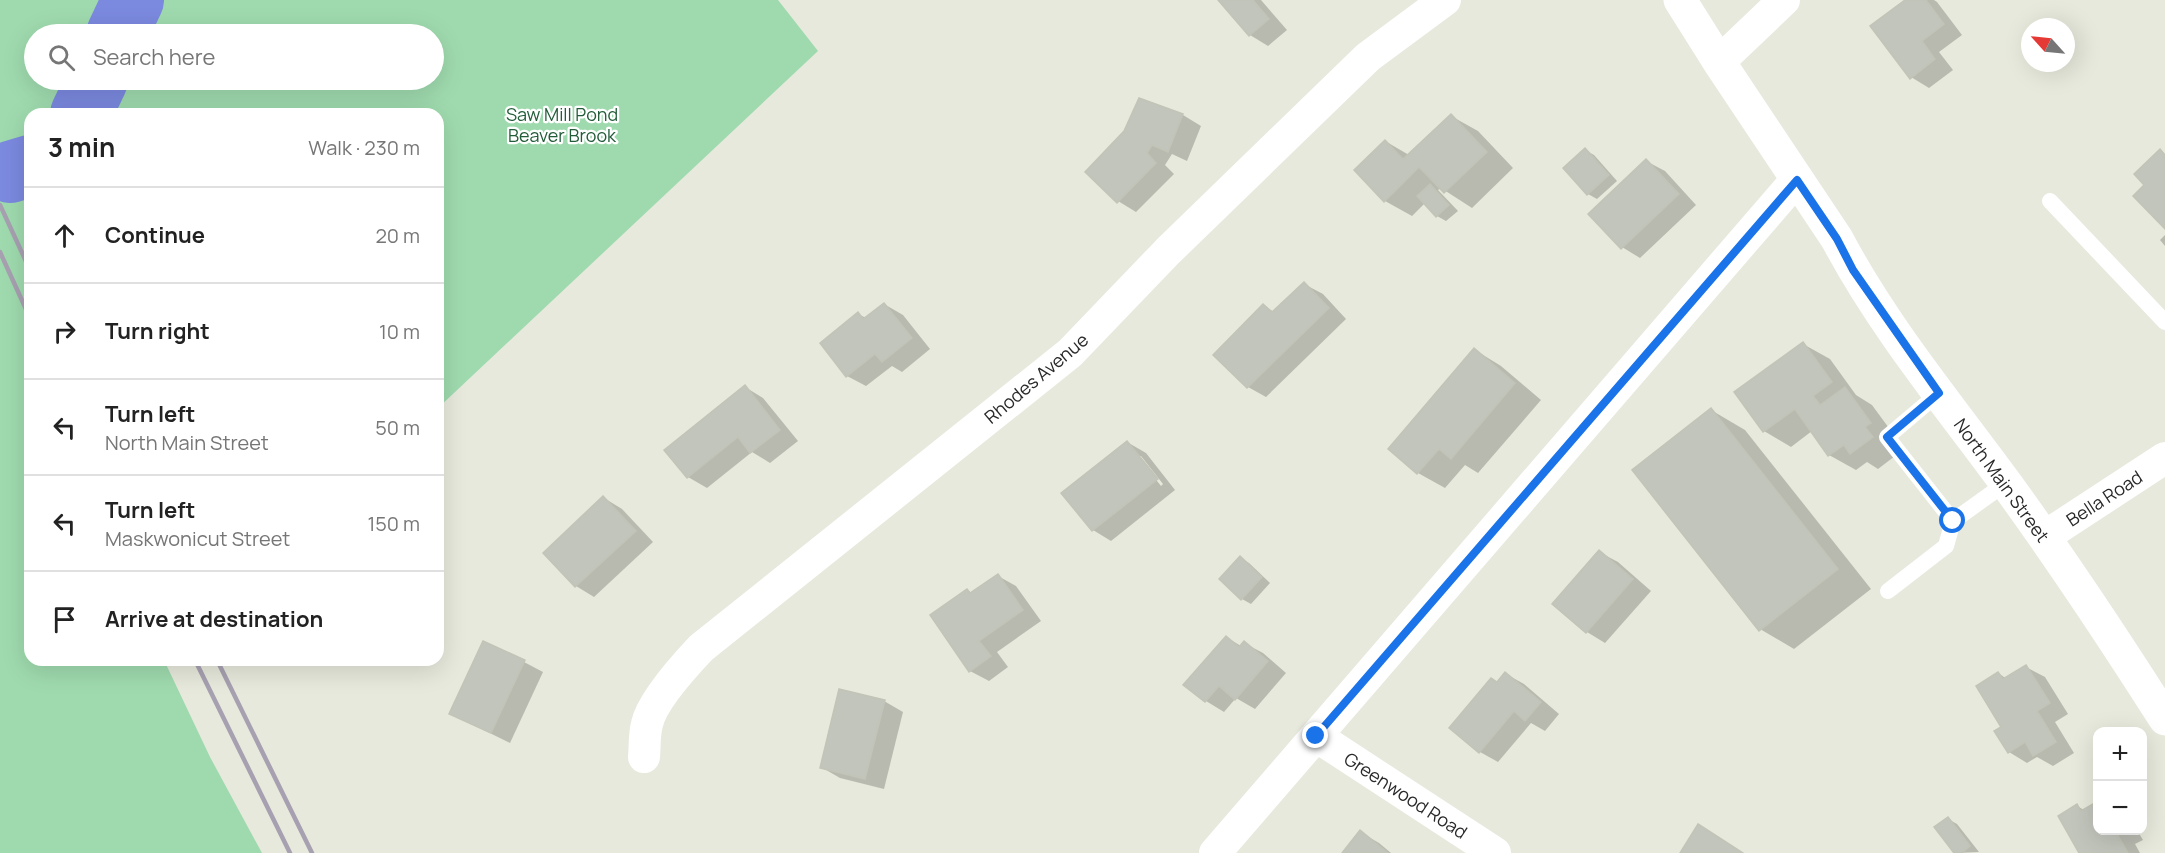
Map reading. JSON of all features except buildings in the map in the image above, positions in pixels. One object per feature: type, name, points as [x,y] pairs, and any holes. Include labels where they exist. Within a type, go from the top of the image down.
[{"type":"main road","name":"North Main Street","points":[[1680,0],[1837,239],[1853,270],[2044,537],[2165,719]]},
{"type":"street","name":"Rhodes Avenue","points":[[644,757],[647,723],[656,705],[676,676],[700,648],[1070,353],[1168,251],[1368,57],[1445,0]]},
{"type":"street","points":[[1719,62],[1784,0]]},
{"type":"street","points":[[1215,853],[1797,180]]},
{"type":"street","name":"Bella Road","points":[[2044,537],[2165,458]]},
{"type":"street","name":"Greenwood Road","points":[[1316,736],[1495,853]]},
{"type":"lane","points":[[2050,201],[2165,322]]},
{"type":"lane","points":[[1939,393],[1887,437],[1953,521]]},
{"type":"lane","points":[[1888,591],[1946,546],[1953,521],[2006,483]]},
{"type":"green space","name":"Saw Mill Pond Beaver Brook","points":[[0,0],[778,0],[818,51],[444,402],[444,108],[24,108],[24,666],[167,666],[210,757],[262,853],[0,853]]},
{"type":"waterway","points":[[122,24],[133,0]]},
{"type":"waterway","points":[[84,108],[92,90]]},
{"type":"waterway","points":[[10,172],[24,168]]},
{"type":"railway","points":[[0,205],[24,257]]},
{"type":"railway","points":[[0,252],[24,305]]},
{"type":"railway","points":[[198,666],[290,853]]},
{"type":"railway","points":[[220,666],[312,853]]},
{"type":"route","points":[[1316,736],[1797,180],[1837,239],[1853,270],[1939,393],[1887,437],[1953,521]]}]
